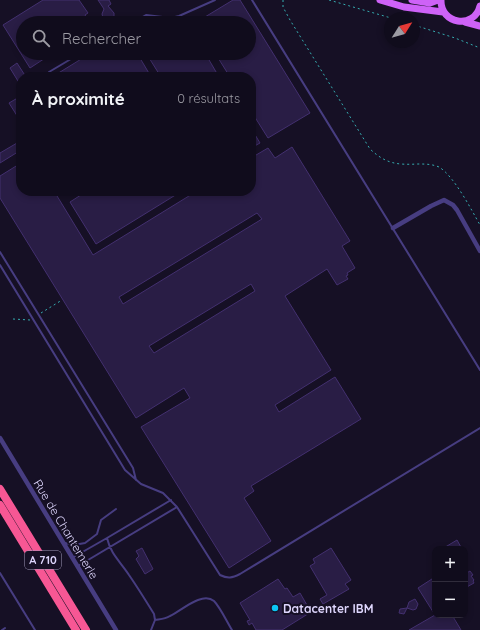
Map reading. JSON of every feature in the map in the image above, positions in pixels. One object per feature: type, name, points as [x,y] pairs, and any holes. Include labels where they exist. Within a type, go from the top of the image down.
[{"type":"highway","name":"A 710","points":[[0,489],[86,630]]},
{"type":"highway","name":"A 710","points":[[0,504],[76,630]]},
{"type":"main road","points":[[380,0],[404,8],[444,12]]},
{"type":"main road","points":[[412,0],[430,3],[438,0]]},
{"type":"main road","points":[[441,0],[444,12],[452,20],[480,26]]},
{"type":"main road","points":[[465,22],[474,17],[480,8]]},
{"type":"street","points":[[393,228],[444,200],[453,205],[457,210],[480,251]]},
{"type":"street","name":"Rue de Chantemerle","points":[[0,438],[116,630]]},
{"type":"lane","points":[[179,16],[215,0]]},
{"type":"lane","points":[[252,0],[480,370]]},
{"type":"lane","points":[[144,16],[154,16]]},
{"type":"lane","points":[[49,72],[69,60]]},
{"type":"lane","points":[[0,252],[133,468],[136,481]]},
{"type":"lane","points":[[0,265],[125,470],[136,481],[163,493],[171,500],[220,575],[227,578],[240,574],[480,428]]},
{"type":"lane","points":[[72,558],[171,500]]},
{"type":"lane","points":[[77,567],[177,507]]},
{"type":"lane","points":[[63,542],[74,545],[85,543],[98,534],[101,520],[116,509]]},
{"type":"lane","points":[[107,538],[109,548],[154,614],[155,620],[151,630]]},
{"type":"lane","points":[[0,573],[35,630]]},
{"type":"lane","points":[[155,620],[169,616],[196,600],[204,598],[214,601],[232,630]]},
{"type":"lane","points":[[2,630],[6,628]]},
{"type":"path","points":[[283,0],[283,7],[290,20],[370,149],[381,158],[400,165],[428,164],[440,168],[449,177],[466,201],[480,225]]},
{"type":"path","points":[[328,0],[384,16]]},
{"type":"path","points":[[420,26],[480,48]]},
{"type":"building","points":[[43,0],[79,0],[88,13],[86,16],[17,16]]},
{"type":"building","points":[[98,0],[109,0],[111,4],[108,6],[114,13],[114,16],[102,16],[104,9]]},
{"type":"building","points":[[233,0],[240,0],[250,16],[207,16]]},
{"type":"building","points":[[16,17],[16,46],[3,25]]},
{"type":"building","points":[[256,26],[310,113],[268,138],[256,119],[256,72],[227,72],[219,60],[256,60]]},
{"type":"building","points":[[25,60],[42,60],[30,68]]},
{"type":"building","points":[[80,60],[141,60],[148,72],[60,72]]},
{"type":"building","points":[[150,60],[209,60],[216,72],[158,72]]},
{"type":"building","points":[[17,63],[23,72],[16,72],[16,78],[10,68]]},
{"type":"building","points":[[16,99],[16,114],[9,103]]},
{"type":"building","points":[[256,136],[260,143],[256,145]]},
{"type":"building","points":[[16,144],[16,153],[0,163],[0,153]]},
{"type":"building","points":[[292,147],[350,241],[342,246],[355,268],[347,273],[348,275],[346,276],[348,279],[337,285],[327,269],[285,296],[331,370],[275,405],[279,412],[335,377],[361,419],[251,486],[254,491],[244,498],[271,541],[229,568],[141,427],[190,398],[184,388],[136,418],[0,198],[0,176],[16,166],[16,196],[57,196],[93,255],[189,196],[256,196],[256,155],[268,148],[275,158]],"holes":[[[257,213],[262,219],[123,304],[119,297]],[[251,284],[255,291],[154,353],[149,346]]]},
{"type":"building","points":[[79,196],[174,196],[96,244],[70,202]]},
{"type":"building","points":[[457,540],[460,546],[447,546]]},
{"type":"building","points":[[142,548],[153,569],[145,574],[136,559],[139,556],[136,551]]},
{"type":"building","points":[[331,548],[351,580],[345,584],[349,589],[323,604],[320,599],[327,595],[310,566],[315,563],[313,559]]},
{"type":"building","points":[[470,571],[473,575],[471,576],[474,583],[468,586],[468,582],[468,572]]},
{"type":"building","name":"Datacenter IBM","points":[[278,579],[293,597],[300,593],[311,612],[282,630],[256,630],[252,623],[249,625],[247,621],[250,620],[240,603]]},
{"type":"building","points":[[432,579],[432,610],[418,588]]},
{"type":"building","points":[[415,599],[418,604],[416,609],[413,610],[407,608],[409,602]]},
{"type":"building","points":[[407,608],[404,614],[399,613],[400,609]]},
{"type":"building","points":[[432,617],[432,618],[454,618],[461,630],[409,630]]},
{"type":"place","name":"Datacenter IBM","points":[[275,608]]}]
